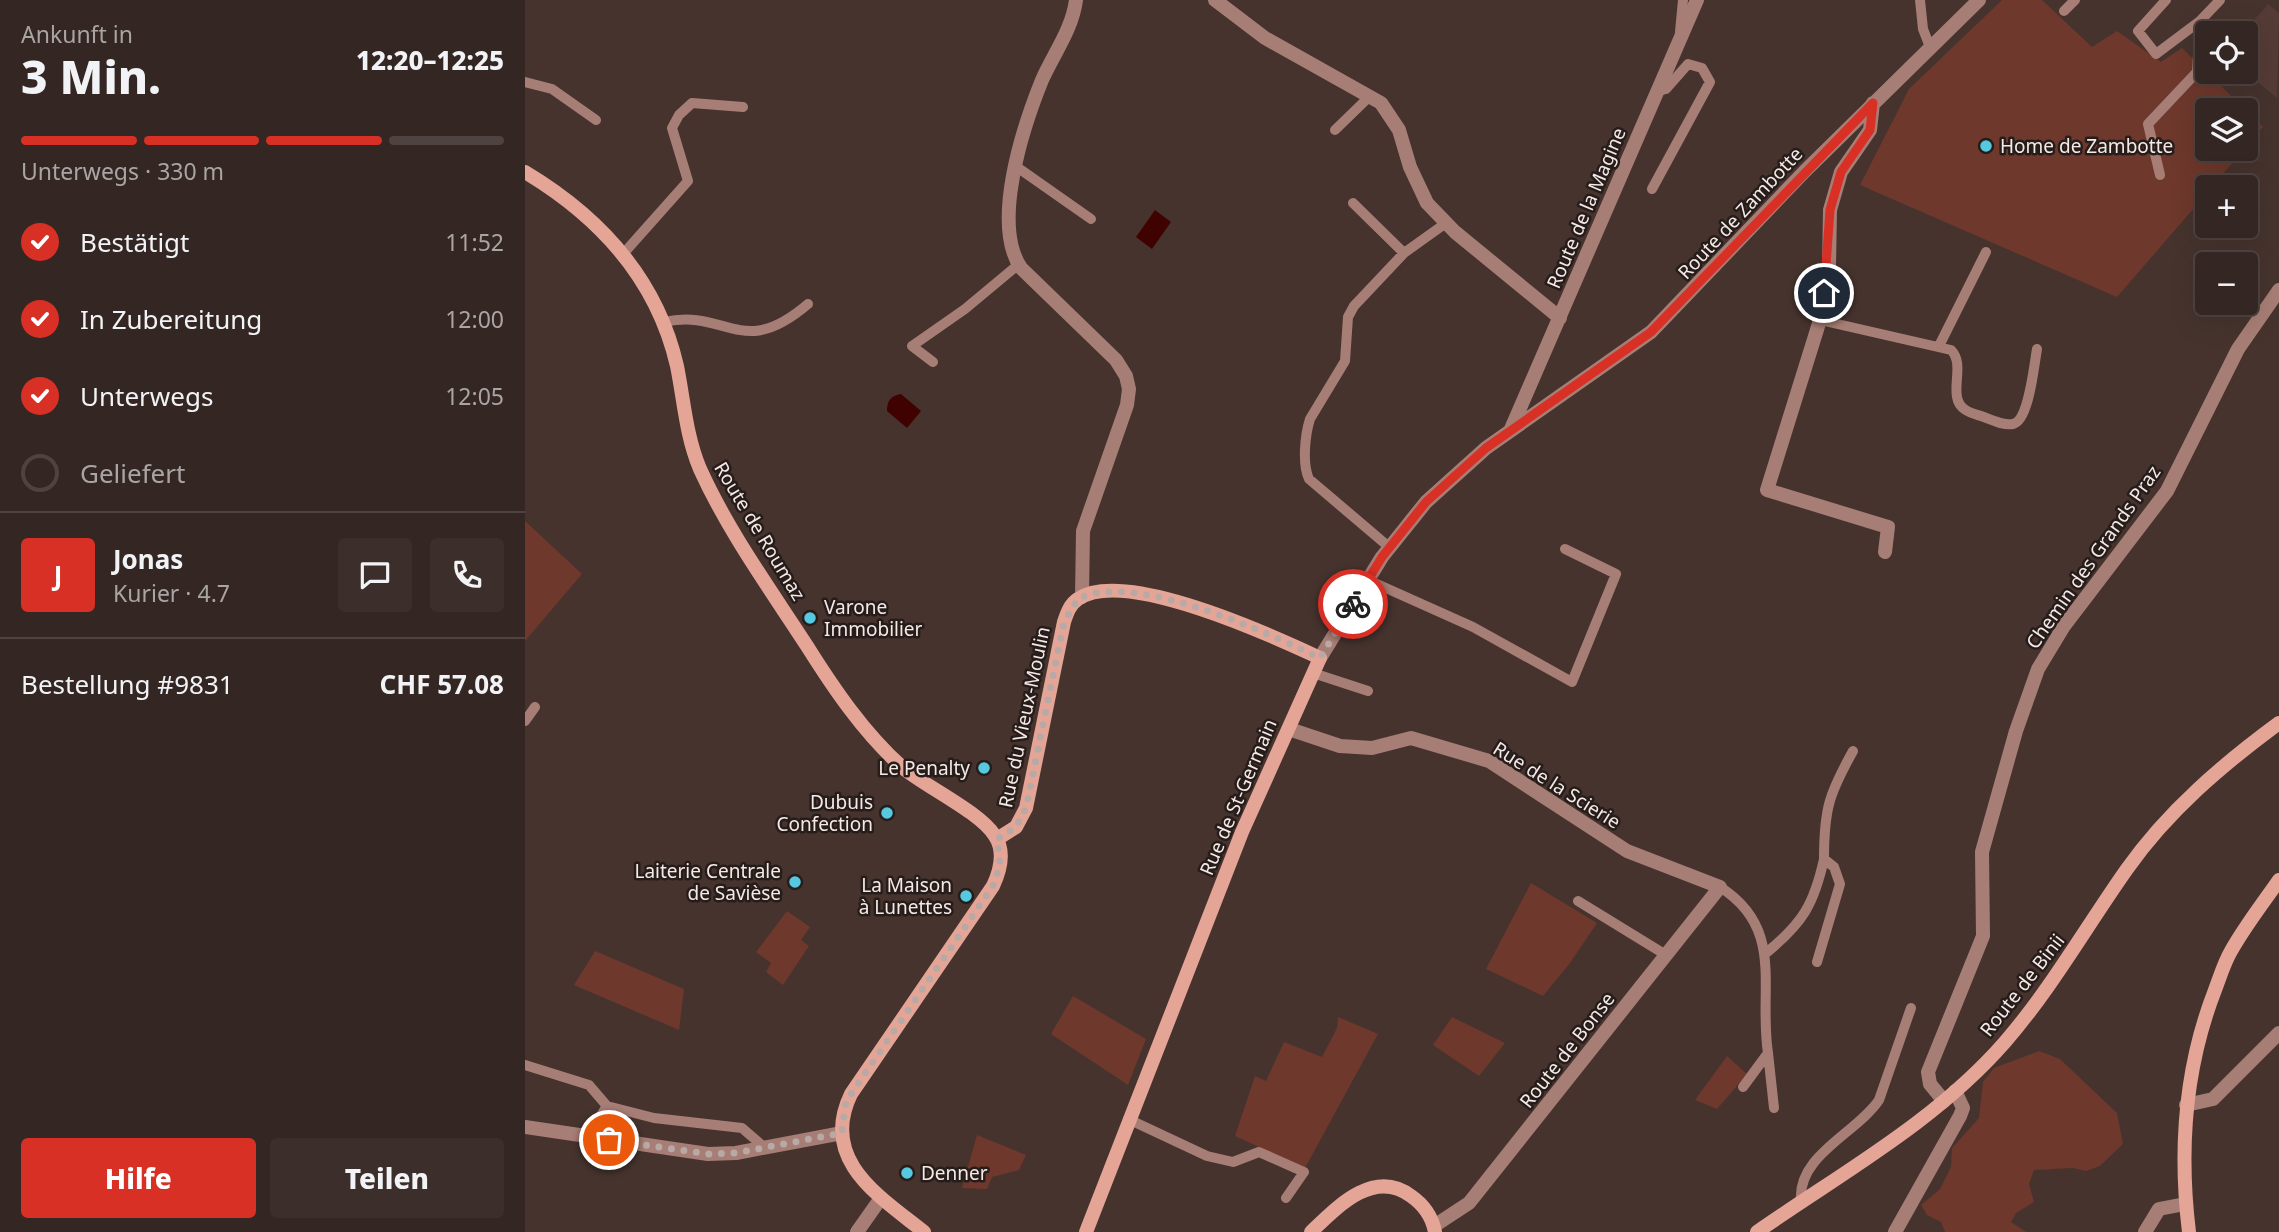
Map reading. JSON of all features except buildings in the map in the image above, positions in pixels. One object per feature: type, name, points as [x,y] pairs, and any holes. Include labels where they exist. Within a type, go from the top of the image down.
[{"type":"street","points":[[1076,0],[1068,29],[1039,88],[1017,167],[1007,223],[1010,244],[1019,264],[1038,286],[1116,360],[1127,382],[1127,405],[1083,531],[1082,597],[1134,592],[1168,598],[1320,658]]},
{"type":"street","points":[[1215,0],[1265,38],[1381,103],[1399,130],[1410,167],[1427,202],[1446,223],[1560,318]]},
{"type":"street","name":"Route de la Magine","points":[[1511,431],[1697,0]]},
{"type":"street","name":"Route de Zambotte","points":[[1511,431],[1651,332],[1873,103],[1979,0]]},
{"type":"street","points":[[1873,103],[1870,130],[1841,172],[1830,210],[1829,267],[1820,320],[1767,490],[1888,527],[1885,552]]},
{"type":"street","name":"Route de Roumaz","points":[[525,172],[586,213],[623,254],[649,291],[664,323],[676,366],[687,426],[700,469],[760,571],[845,702],[902,767],[980,820],[997,839]]},
{"type":"street","name":"Chemin des Grands Praz","points":[[1944,1101],[1930,1084],[1929,1072],[1983,936],[1982,852],[2035,676],[2057,637],[2167,491],[2238,349],[2279,290]]},
{"type":"street","name":"Rue de St-Germain","points":[[1086,1232],[1242,832],[1320,658],[1389,547],[1426,502],[1478,454],[1511,431]]},
{"type":"street","name":"Rue du Vieux-Moulin","points":[[997,839],[1016,827],[1026,808],[1064,622],[1072,604],[1082,597]]},
{"type":"street","name":"Route de Binii","points":[[1757,1232],[1886,1148],[1955,1091],[2005,1042],[2073,952],[2127,868],[2161,825],[2196,790],[2279,723]]},
{"type":"street","name":"Rue de la Scierie","points":[[1289,730],[1341,746],[1372,748],[1411,738],[1489,761],[1627,851],[1720,887]]},
{"type":"street","points":[[924,1232],[881,1198],[850,1164],[842,1133],[845,1106],[993,886],[1000,864],[997,839]]},
{"type":"street","points":[[2189,1232],[2185,1204],[2186,1105],[2190,1076],[2206,1013],[2230,952],[2279,880]]},
{"type":"street","name":"Route de Bonse","points":[[1434,1229],[1469,1203],[1720,887]]},
{"type":"street","points":[[2186,1105],[2213,1099],[2279,1033]]},
{"type":"street","points":[[1895,1232],[1960,1116],[1963,1108],[1955,1091]]},
{"type":"street","points":[[525,1127],[708,1154],[842,1133]]},
{"type":"street","points":[[1311,1232],[1347,1200],[1382,1186],[1408,1194],[1421,1204],[1434,1229]]},
{"type":"street","points":[[857,1232],[881,1198]]},
{"type":"street","points":[[2145,1232],[2159,1209],[2185,1204]]},
{"type":"lane","points":[[1680,40],[1682,0]]},
{"type":"lane","points":[[1920,0],[1923,29],[1930,47]]},
{"type":"lane","points":[[2064,11],[2075,0]]},
{"type":"lane","points":[[2167,0],[2138,31],[2156,54],[2195,25]]},
{"type":"lane","points":[[2200,21],[2220,0]]},
{"type":"lane","points":[[1652,189],[1710,82],[1702,68],[1688,64],[1665,89],[1658,91]]},
{"type":"lane","points":[[2161,176],[2148,124],[2195,74]]},
{"type":"lane","points":[[525,82],[552,89],[596,120]]},
{"type":"lane","points":[[1335,130],[1369,97]]},
{"type":"lane","points":[[623,254],[688,181],[672,128],[679,115],[692,103],[743,107]]},
{"type":"lane","points":[[1017,167],[1091,219]]},
{"type":"lane","points":[[1353,203],[1404,253]]},
{"type":"lane","points":[[1389,547],[1315,487],[1305,467],[1310,419],[1345,361],[1350,313],[1364,293],[1404,253],[1446,223]]},
{"type":"lane","points":[[1940,346],[1986,252]]},
{"type":"lane","points":[[933,362],[912,346],[965,309],[1019,264]]},
{"type":"lane","points":[[664,323],[690,320],[759,332],[788,321],[808,304]]},
{"type":"lane","points":[[1820,320],[1940,346],[1955,354],[1957,398],[1961,407],[2008,425],[2015,424],[2024,416],[2037,349]]},
{"type":"lane","points":[[1368,580],[1473,627],[1572,682],[1616,574],[1565,549]]},
{"type":"lane","points":[[1313,673],[1369,691]]},
{"type":"lane","points":[[525,721],[535,707]]},
{"type":"lane","points":[[1766,953],[1793,931],[1807,910],[1824,859],[1824,830],[1830,792],[1853,751]]},
{"type":"lane","points":[[1817,962],[1840,884],[1834,867],[1824,859]]},
{"type":"lane","points":[[1720,887],[1739,899],[1755,921],[1766,953],[1763,1024],[1774,1108]]},
{"type":"lane","points":[[1578,901],[1666,955]]},
{"type":"lane","points":[[1801,1201],[1800,1188],[1809,1170],[1871,1112],[1879,1100],[1910,1008]]},
{"type":"lane","points":[[1743,1087],[1768,1053]]},
{"type":"lane","points":[[525,1065],[589,1085],[607,1106],[654,1118],[742,1128],[764,1147]]},
{"type":"lane","points":[[588,1136],[607,1106]]},
{"type":"lane","points":[[1128,1119],[1207,1156],[1233,1161],[1259,1152],[1304,1172],[1286,1198]]},
{"type":"shaded area","points":[[2002,0],[2042,0],[2092,47],[2117,31],[2161,62],[2182,48],[2195,61],[2195,84],[2219,84],[2233,98],[2195,98],[2195,161],[2234,161],[2222,175],[2195,175],[2195,207],[2117,297],[1860,185],[1909,89]]},
{"type":"shaded area","points":[[2268,4],[2279,13],[2277,98],[2258,83],[2258,21],[2253,21]]},
{"type":"shaded area","points":[[1155,210],[1171,222],[1152,249],[1136,237]]},
{"type":"shaded area","points":[[901,394],[921,411],[907,428],[887,411],[890,399]]},
{"type":"shaded area","points":[[525,521],[582,574],[525,641]]},
{"type":"shaded area","points":[[1531,883],[1597,923],[1543,996],[1486,969]]},
{"type":"shaded area","points":[[787,911],[810,927],[801,940],[809,946],[783,985],[766,972],[771,963],[756,952]]},
{"type":"shaded area","points":[[595,951],[684,989],[679,1030],[574,985]]},
{"type":"shaded area","points":[[1073,996],[1146,1039],[1128,1085],[1051,1034]]},
{"type":"shaded area","points":[[1338,1017],[1378,1034],[1305,1168],[1235,1136],[1255,1076],[1266,1081],[1284,1042],[1322,1057],[1337,1028]]},
{"type":"shaded area","points":[[1452,1017],[1505,1043],[1479,1076],[1433,1045]]},
{"type":"shaded area","points":[[2039,1051],[2060,1059],[2117,1113],[2123,1144],[2100,1166],[2086,1171],[2073,1168],[2034,1170],[2029,1184],[2034,1202],[2016,1213],[2011,1222],[2026,1232],[1945,1232],[1941,1222],[1927,1215],[1921,1205],[1940,1189],[1951,1167],[1952,1148],[1979,1118],[1983,1082],[1994,1068]]},
{"type":"shaded area","points":[[1727,1056],[1747,1074],[1717,1109],[1695,1100]]},
{"type":"shaded area","points":[[977,1135],[1026,1155],[1019,1170],[992,1177],[987,1189],[962,1188]]},
{"type":"way so far","points":[[609,1140],[708,1154],[736,1153],[842,1133],[845,1106],[851,1094],[924,991],[993,886],[1000,864],[997,839],[1016,827],[1026,808],[1064,622],[1069,608],[1078,599],[1085,595],[1106,593],[1134,592],[1158,596],[1204,611],[1320,658],[1353,604]]},
{"type":"place","name":"Home de Zambotte","points":[[1986,146]]},
{"type":"place","name":"Varone Immobilier","points":[[810,618]]},
{"type":"place","name":"Le Penalty","points":[[984,768]]},
{"type":"place","name":"Dubuis Confection","points":[[887,813]]},
{"type":"place","name":"Laiterie Centrale de Savièse","points":[[795,882]]},
{"type":"place","name":"La Maison à Lunettes","points":[[966,896]]},
{"type":"place","name":"Denner","points":[[907,1173]]},
{"type":"route","points":[[1353,604],[1382,557],[1426,502],[1486,448],[1603,369],[1651,332],[1873,103],[1870,130],[1841,172],[1830,210],[1829,267],[1824,293]]}]
